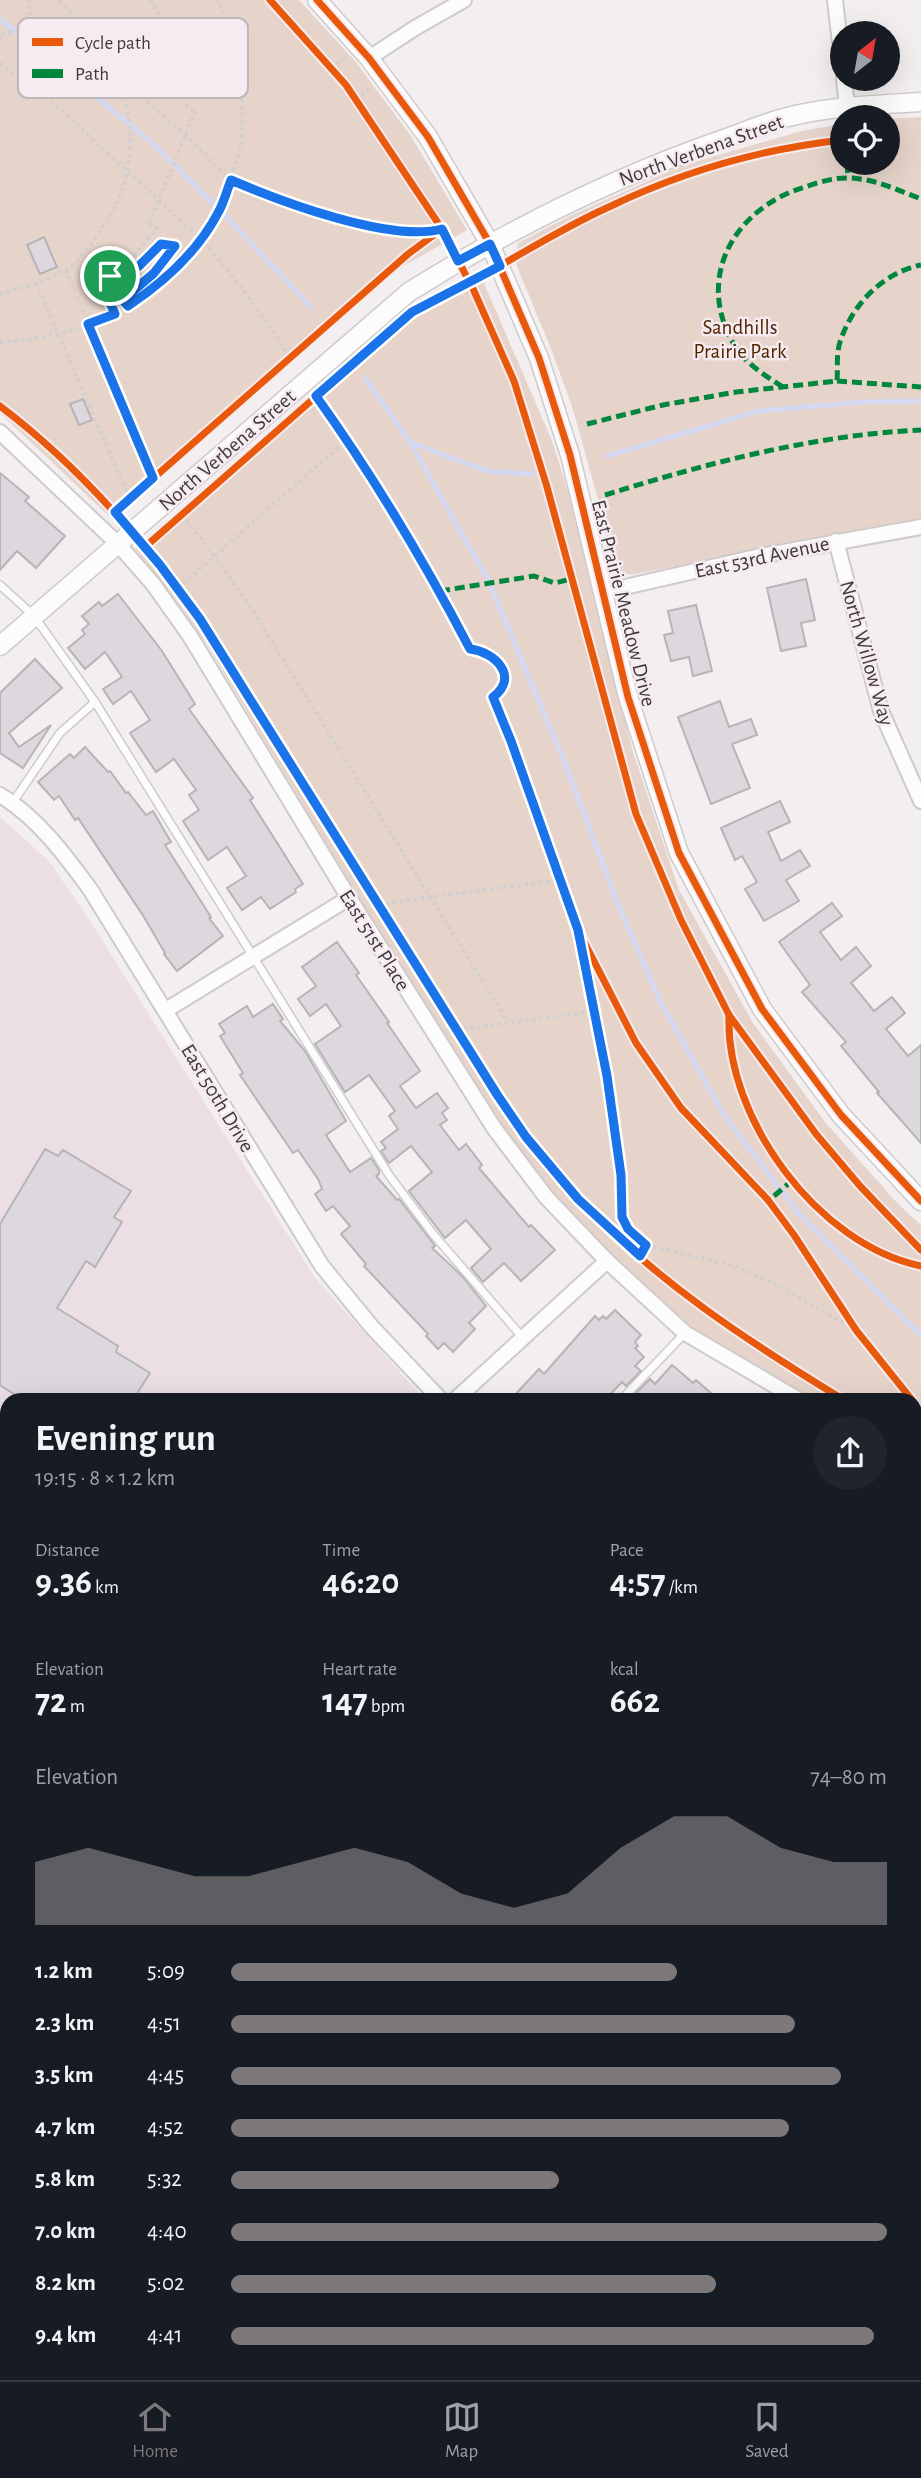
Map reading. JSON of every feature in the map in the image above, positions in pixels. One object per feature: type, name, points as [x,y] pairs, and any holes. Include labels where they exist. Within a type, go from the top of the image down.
[{"type":"street","name":"East Prairie Meadow Drive","points":[[317,0],[369,58],[428,137],[490,244],[540,358],[570,455],[628,697],[680,853],[762,1009],[841,1115],[921,1201]]},
{"type":"street","points":[[369,58],[464,0]]},
{"type":"street","points":[[835,0],[837,21]]},
{"type":"street","name":"North Verbena Street","points":[[884,105],[921,103]]},
{"type":"street","name":"North Verbena Street","points":[[0,646],[410,292],[490,244],[662,160],[785,117],[830,110]]},
{"type":"street","name":"East 51st Place","points":[[0,432],[118,544],[153,584],[190,636],[349,898],[494,1128],[546,1197],[607,1261],[685,1333],[787,1393]]},
{"type":"street","name":"East 53rd Avenue","points":[[603,592],[756,556],[921,527]]},
{"type":"street","name":"North Willow Way","points":[[836,541],[881,711],[916,779],[921,801]]},
{"type":"street","name":"East 50th Drive","points":[[6,799],[55,842],[90,889],[322,1266],[371,1326],[434,1393]]},
{"type":"street","points":[[166,1010],[349,898]]},
{"type":"street","points":[[463,1393],[607,1261]]},
{"type":"lane","points":[[0,585],[33,616],[95,702],[389,1175],[433,1234],[523,1338]]},
{"type":"lane","points":[[6,799],[60,733],[95,702]]},
{"type":"lane","points":[[628,1393],[685,1333]]},
{"type":"path","points":[[29,0],[30,18]]},
{"type":"path","points":[[57,0],[78,18]]},
{"type":"path","points":[[150,0],[159,18]]},
{"type":"path","points":[[218,0],[225,18]]},
{"type":"path","points":[[0,40],[1,34],[18,31]]},
{"type":"path","points":[[332,69],[344,58]]},
{"type":"path","points":[[323,59],[339,77]]},
{"type":"path","points":[[0,63],[18,77]]},
{"type":"path","points":[[363,110],[354,96],[370,88]]},
{"type":"path","points":[[45,98],[128,168],[201,239],[234,276],[267,320],[290,358]]},
{"type":"path","points":[[0,294],[36,283],[65,270],[95,240],[115,209],[128,168],[130,119],[124,98]]},
{"type":"path","points":[[143,98],[231,180],[284,202],[347,221],[430,233],[442,229]]},
{"type":"path","points":[[115,314],[101,282],[132,258],[157,228],[149,224],[195,111],[187,107],[186,98]]},
{"type":"path","points":[[0,342],[30,340],[58,334],[115,314],[148,293],[176,268],[201,239],[220,210],[242,142],[242,98]]},
{"type":"path","points":[[436,220],[458,261]]},
{"type":"path","points":[[427,239],[442,229]]},
{"type":"path","points":[[110,276],[114,282],[139,266],[161,244],[175,246],[154,273],[123,300],[128,306]]},
{"type":"path","points":[[65,270],[153,478]]},
{"type":"path","points":[[36,283],[130,499]]},
{"type":"path","points":[[279,367],[300,349]]},
{"type":"path","points":[[339,429],[355,451]]},
{"type":"path","points":[[178,588],[347,440]]},
{"type":"path","points":[[145,485],[164,469]]},
{"type":"path","points":[[122,506],[138,492]]},
{"type":"path","points":[[172,523],[191,507]]},
{"type":"path","points":[[182,515],[215,556],[255,614],[508,1022]]},
{"type":"path","points":[[172,580],[186,598]]},
{"type":"path","points":[[557,870],[565,893]]},
{"type":"path","points":[[379,905],[561,880]]},
{"type":"path","points":[[372,894],[386,917]]},
{"type":"path","points":[[573,918],[595,964]]},
{"type":"path","points":[[578,930],[607,1076],[621,1175],[622,1217],[628,1229],[646,1245],[735,1266],[775,1284],[856,1330]]},
{"type":"path","points":[[456,1030],[595,1011]]},
{"type":"path","points":[[449,1018],[463,1041]]},
{"type":"path","points":[[596,1217],[614,1234]]},
{"type":"path","points":[[606,1226],[622,1217]]},
{"type":"path","points":[[640,1256],[646,1245]]},
{"type":"path","points":[[631,1249],[648,1263]]},
{"type":"path","points":[[844,1312],[861,1337]]},
{"type":"shaded area","points":[[0,817],[49,861],[90,921],[315,1278],[419,1393],[0,1393]]},
{"type":"green space","points":[[0,0],[299,0],[355,61],[411,136],[467,230],[398,269],[193,446],[113,520],[0,413]]},
{"type":"green space","name":"Sandhills Prairie Park","points":[[921,117],[921,520],[630,575],[617,571],[609,558],[606,528],[572,406],[516,264],[518,243],[570,216],[681,166],[801,131],[830,126],[830,175],[900,175],[900,118]]},
{"type":"green space","points":[[478,269],[552,441],[580,529],[632,749],[679,890],[753,1023],[825,1122],[898,1204],[921,1225],[921,1393],[798,1393],[684,1326],[613,1260],[558,1202],[510,1140],[379,931],[207,645],[174,597],[135,549],[419,302]]},
{"type":"building","points":[[44,237],[57,267],[40,274],[27,245]]},
{"type":"building","points":[[83,399],[92,420],[79,425],[70,404]]},
{"type":"building","points":[[0,473],[29,497],[25,501],[65,536],[36,568],[17,551],[0,570]]},
{"type":"building","points":[[806,579],[815,620],[801,623],[806,646],[781,651],[767,588]]},
{"type":"building","points":[[118,594],[162,651],[195,704],[189,709],[253,798],[250,800],[303,884],[295,889],[296,892],[270,909],[261,897],[242,910],[227,888],[246,876],[227,847],[208,860],[183,821],[199,810],[189,795],[196,790],[174,759],[156,772],[130,733],[150,720],[131,691],[113,704],[103,689],[122,677],[105,652],[85,669],[68,648],[85,634],[82,630],[89,624],[82,616],[99,602],[102,606]]},
{"type":"building","points":[[696,605],[712,671],[693,676],[689,657],[671,661],[664,635],[673,633],[668,611]]},
{"type":"building","points":[[35,659],[62,688],[9,733],[19,747],[51,725],[23,768],[0,753],[0,693]]},
{"type":"building","points":[[720,701],[729,727],[751,719],[757,735],[732,744],[750,788],[711,804],[678,717]]},
{"type":"building","points":[[85,747],[108,772],[110,771],[146,815],[153,811],[171,842],[165,845],[211,917],[209,918],[223,936],[177,971],[78,818],[75,820],[59,796],[54,800],[38,782],[70,754],[74,758]]},
{"type":"building","points":[[780,801],[790,822],[768,832],[781,861],[800,850],[810,866],[786,880],[799,901],[764,921],[745,889],[757,882],[742,856],[735,860],[721,828]]},
{"type":"building","points":[[832,903],[842,916],[820,932],[841,960],[856,947],[871,966],[851,983],[874,1011],[892,997],[905,1013],[886,1029],[908,1056],[921,1045],[921,1143],[877,1093],[879,1092],[841,1046],[846,1042],[802,992],[810,985],[779,942]]},
{"type":"building","points":[[337,942],[420,1071],[400,1086],[416,1108],[437,1093],[448,1108],[442,1113],[447,1120],[440,1125],[459,1150],[466,1144],[482,1165],[479,1168],[529,1227],[531,1225],[555,1250],[521,1281],[504,1263],[483,1282],[471,1268],[491,1249],[466,1220],[445,1238],[409,1191],[432,1172],[411,1146],[389,1163],[381,1151],[386,1148],[381,1142],[398,1129],[389,1116],[395,1111],[369,1075],[345,1092],[315,1044],[341,1026],[326,1004],[310,1016],[298,999],[316,986],[302,967]]},
{"type":"building","points":[[273,1004],[283,1019],[280,1021],[305,1051],[346,1121],[326,1135],[350,1172],[371,1158],[379,1170],[376,1176],[397,1200],[399,1199],[435,1246],[432,1248],[462,1276],[486,1306],[469,1323],[475,1329],[453,1352],[444,1343],[438,1349],[426,1336],[428,1334],[364,1266],[366,1264],[341,1234],[350,1226],[333,1206],[326,1211],[315,1194],[322,1189],[318,1179],[298,1150],[293,1153],[240,1075],[243,1073],[220,1036],[225,1033],[219,1024],[247,1006],[253,1017]]},
{"type":"building","points":[[45,1149],[58,1156],[63,1150],[131,1191],[114,1217],[122,1222],[95,1267],[86,1261],[57,1308],[118,1346],[116,1352],[150,1373],[137,1393],[12,1393],[0,1385],[0,1224]]},
{"type":"building","points":[[615,1310],[641,1335],[635,1342],[638,1346],[635,1348],[644,1357],[635,1366],[641,1371],[626,1386],[622,1382],[612,1393],[517,1393],[539,1369],[544,1374],[595,1316],[599,1320],[603,1316],[606,1319]]},
{"type":"building","points":[[672,1365],[693,1383],[696,1380],[711,1393],[636,1393],[650,1379],[655,1384]]},
{"type":"waterway","points":[[0,19],[18,34]]},
{"type":"waterway","points":[[97,98],[151,142],[220,210],[311,307]]},
{"type":"waterway","points":[[365,378],[410,442],[488,580],[565,763],[617,902],[661,1003],[724,1115],[799,1214],[921,1335]]},
{"type":"waterway","points":[[607,456],[759,411],[865,402],[921,401]]},
{"type":"waterway","points":[[412,443],[487,471],[533,474]]},
{"type":"marked path","points":[[783,387],[748,362],[732,341],[722,318],[718,295],[720,273],[726,252],[737,233],[771,202],[793,191],[828,180],[868,180],[921,199]]},
{"type":"marked path","points":[[587,424],[663,405],[736,392],[837,381],[840,342],[852,315],[881,283],[921,265]]},
{"type":"marked path","points":[[837,381],[921,387]]},
{"type":"marked path","points":[[605,495],[761,452],[841,438],[921,430]]},
{"type":"marked path","points":[[440,591],[534,576],[555,583],[571,579]]},
{"type":"marked path","points":[[774,1196],[788,1184]]},
{"type":"cycle path","points":[[270,0],[346,85],[442,229],[474,291],[514,381],[547,487],[636,814],[681,920],[729,1015],[816,1134],[860,1186],[921,1250]]},
{"type":"cycle path","points":[[317,0],[369,58],[428,137],[490,244],[539,358],[570,455],[628,697],[679,853],[762,1009],[841,1115],[921,1201]]},
{"type":"cycle path","points":[[145,547],[412,312],[575,224],[639,193],[724,163],[782,149],[830,142]]},
{"type":"cycle path","points":[[115,512],[408,254],[442,229]]},
{"type":"cycle path","points":[[316,396],[398,520],[470,649],[489,656],[502,671],[505,684],[493,697],[578,930],[636,1043],[681,1108],[768,1200],[856,1330],[906,1393]]},
{"type":"cycle path","points":[[0,406],[83,478],[132,532],[200,619],[474,1059],[533,1146],[555,1173],[608,1229],[671,1283],[738,1333],[833,1393]]},
{"type":"cycle path","points":[[729,1015],[732,1054],[743,1095],[761,1134],[785,1171],[814,1205],[847,1232],[883,1253],[921,1266]]},
{"type":"route","points":[[231,180],[284,202],[347,221],[430,233],[442,229],[458,261],[490,244],[500,266],[412,312],[316,396],[392,509],[470,649],[480,650],[490,656],[505,674],[505,684],[493,697],[578,930],[607,1076],[621,1175],[622,1217],[628,1229],[646,1245],[640,1256],[578,1199],[526,1137],[476,1063],[229,662],[178,588],[115,512],[153,478],[88,324],[115,314],[101,282],[110,276],[114,282],[139,266],[161,244],[175,246],[154,273],[123,300],[128,306],[148,293],[176,268],[201,239],[220,210],[231,180]]}]
